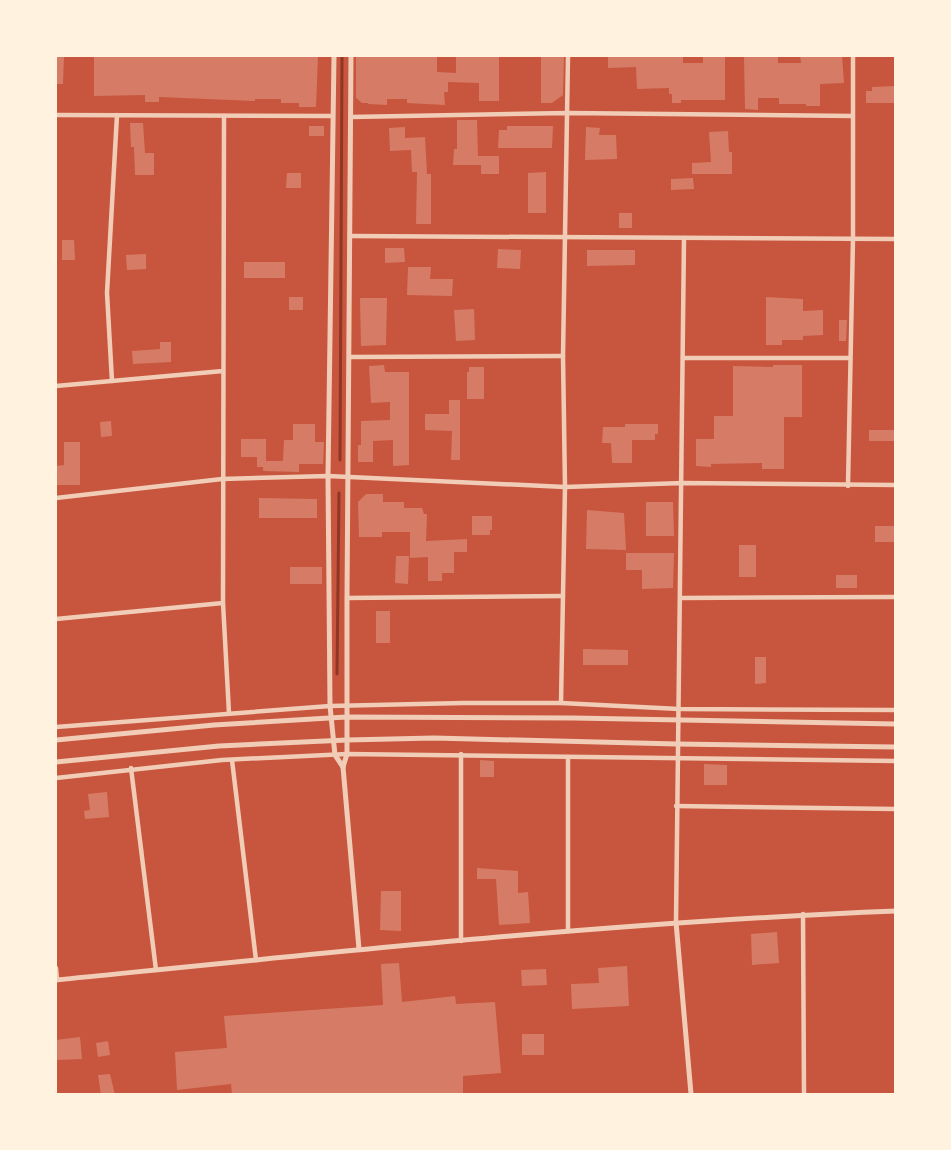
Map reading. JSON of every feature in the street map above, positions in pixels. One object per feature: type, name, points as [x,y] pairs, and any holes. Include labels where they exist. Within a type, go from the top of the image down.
[{"type":"street","points":[[334,56],[328,476],[330,706],[335,755],[343,767]]},
{"type":"street","points":[[351,56],[346,598],[347,754],[343,767],[359,949]]},
{"type":"street","points":[[561,703],[564,487],[562,356],[568,56]]},
{"type":"street","points":[[848,486],[853,238],[853,56]]},
{"type":"street","points":[[351,117],[568,113],[853,116]]},
{"type":"street","points":[[56,115],[332,116]]},
{"type":"street","points":[[112,381],[107,293],[117,115]]},
{"type":"street","points":[[224,116],[223,603],[230,713]]},
{"type":"street","points":[[351,237],[896,239]]},
{"type":"street","points":[[684,238],[683,483],[676,757],[676,922],[691,1095]]},
{"type":"street","points":[[350,357],[562,356]]},
{"type":"street","points":[[683,358],[850,358]]},
{"type":"street","points":[[56,387],[223,371]]},
{"type":"street","points":[[56,498],[222,478],[328,476],[564,487],[683,483],[896,485]]},
{"type":"street","points":[[346,598],[563,596]]},
{"type":"street","points":[[681,598],[896,597]]},
{"type":"street","points":[[56,619],[223,603]]},
{"type":"street","points":[[56,727],[330,706],[561,703],[679,709],[896,710]]},
{"type":"street","points":[[56,740],[203,726],[346,717],[573,718],[678,722],[896,724]]},
{"type":"street","points":[[56,762],[219,746],[434,738],[896,747]]},
{"type":"street","points":[[56,778],[131,768],[347,754],[896,760]]},
{"type":"street","points":[[461,754],[461,941]]},
{"type":"street","points":[[568,757],[568,932]]},
{"type":"street","points":[[232,760],[256,960]]},
{"type":"street","points":[[131,768],[156,970]]},
{"type":"street","points":[[676,806],[896,809]]},
{"type":"street","points":[[56,968],[56,979],[359,949],[676,922],[896,911]]},
{"type":"street","points":[[803,914],[804,1095]]},
{"type":"building","points":[[56,56],[64,56],[63,84],[56,84]]},
{"type":"building","points":[[94,56],[318,56],[316,107],[299,107],[299,103],[281,103],[281,99],[255,99],[255,101],[159,97],[159,102],[145,102],[145,95],[94,96]]},
{"type":"building","points":[[356,56],[437,56],[437,72],[456,73],[456,56],[499,56],[499,101],[479,101],[479,83],[448,82],[448,92],[444,92],[445,105],[407,103],[407,99],[387,99],[387,105],[362,103],[356,98]]},
{"type":"building","points":[[541,56],[564,56],[563,95],[552,103],[541,103]]},
{"type":"building","points":[[608,56],[683,56],[683,63],[703,63],[703,56],[725,56],[725,100],[681,100],[681,103],[672,103],[669,88],[637,89],[636,67],[608,68]]},
{"type":"building","points":[[744,56],[778,56],[778,63],[801,63],[800,56],[842,56],[844,83],[820,84],[820,106],[779,104],[779,98],[758,98],[758,110],[745,109]]},
{"type":"building","points":[[896,86],[896,103],[866,103],[866,91],[872,91],[872,87]]},
{"type":"building","points":[[457,120],[477,120],[478,156],[499,156],[499,174],[481,174],[481,165],[453,165],[454,149],[457,149]]},
{"type":"building","points":[[130,123],[143,123],[145,153],[154,153],[154,175],[135,175]]},
{"type":"building","points":[[309,126],[324,126],[324,136],[309,136]]},
{"type":"building","points":[[507,126],[553,126],[552,148],[498,148],[499,130],[507,130]]},
{"type":"building","points":[[405,127],[405,138],[425,137],[427,174],[431,174],[431,224],[416,224],[417,172],[412,172],[411,150],[390,151],[389,128]]},
{"type":"building","points":[[586,127],[600,128],[599,135],[616,135],[617,159],[585,160]]},
{"type":"building","points":[[728,131],[729,152],[732,152],[732,174],[692,174],[692,163],[711,162],[709,132]]},
{"type":"building","points":[[546,172],[546,213],[528,213],[528,173]]},
{"type":"building","points":[[287,173],[301,173],[301,188],[286,188]]},
{"type":"building","points":[[693,178],[694,189],[671,190],[671,179]]},
{"type":"building","points":[[619,213],[632,213],[632,228],[619,228]]},
{"type":"building","points":[[62,240],[74,240],[75,260],[62,260]]},
{"type":"building","points":[[385,248],[404,248],[405,262],[385,263]]},
{"type":"building","points":[[498,249],[521,250],[520,269],[497,268]]},
{"type":"building","points":[[587,250],[635,250],[635,265],[587,266]]},
{"type":"building","points":[[146,254],[146,269],[127,270],[126,255]]},
{"type":"building","points":[[244,262],[285,262],[285,278],[244,278]]},
{"type":"building","points":[[408,267],[431,267],[430,279],[453,279],[452,296],[407,295]]},
{"type":"building","points":[[289,297],[303,297],[303,310],[289,310]]},
{"type":"building","points":[[766,297],[803,299],[803,311],[823,310],[823,335],[803,336],[803,340],[782,340],[782,345],[766,345]]},
{"type":"building","points":[[360,298],[387,298],[386,345],[361,346]]},
{"type":"building","points":[[474,309],[475,340],[456,341],[454,310]]},
{"type":"building","points":[[839,320],[847,320],[846,341],[839,341]]},
{"type":"building","points":[[160,342],[171,342],[171,362],[133,364],[132,351],[160,349]]},
{"type":"building","points":[[384,365],[385,372],[409,372],[409,465],[393,466],[393,440],[373,441],[373,462],[358,462],[361,421],[390,420],[390,402],[371,403],[369,366]]},
{"type":"building","points":[[773,365],[802,365],[802,417],[784,417],[784,469],[762,469],[762,463],[696,466],[696,439],[714,439],[714,416],[733,416],[733,366],[773,367]]},
{"type":"building","points":[[469,367],[484,367],[484,399],[467,399]]},
{"type":"building","points":[[449,400],[460,400],[460,460],[451,460],[452,431],[425,430],[425,414],[449,414]]},
{"type":"building","points":[[111,421],[112,436],[101,437],[100,422]]},
{"type":"building","points":[[293,424],[315,424],[315,442],[324,442],[323,464],[299,464],[299,472],[263,471],[263,467],[257,467],[257,457],[241,457],[241,439],[266,439],[266,461],[283,461],[284,440],[293,440]]},
{"type":"building","points":[[625,424],[658,424],[658,434],[655,434],[655,440],[632,440],[632,463],[612,463],[611,443],[602,443],[603,427],[625,427]]},
{"type":"building","points":[[869,430],[896,430],[896,441],[869,441]]},
{"type":"building","points":[[64,442],[80,442],[80,485],[56,485],[56,466],[64,465]]},
{"type":"building","points":[[366,494],[383,494],[383,502],[404,502],[404,508],[422,508],[424,514],[427,514],[426,541],[467,539],[467,552],[454,552],[454,573],[442,573],[442,581],[428,581],[428,557],[410,558],[410,532],[382,532],[382,537],[359,537],[358,502]]},
{"type":"building","points":[[259,498],[317,499],[317,518],[259,518]]},
{"type":"building","points":[[646,502],[673,502],[674,536],[646,536]]},
{"type":"building","points":[[587,510],[624,513],[626,550],[586,549]]},
{"type":"building","points":[[472,516],[492,516],[490,535],[472,535]]},
{"type":"building","points":[[875,526],[896,526],[896,542],[875,542]]},
{"type":"building","points":[[739,545],[756,545],[756,577],[739,577]]},
{"type":"building","points":[[626,553],[674,553],[673,588],[642,589],[642,570],[626,570]]},
{"type":"building","points":[[396,556],[409,556],[408,584],[395,583]]},
{"type":"building","points":[[290,567],[322,567],[322,584],[290,584]]},
{"type":"building","points":[[836,575],[857,575],[857,588],[836,588]]},
{"type":"building","points":[[376,611],[390,611],[390,643],[376,643]]},
{"type":"building","points":[[583,649],[628,650],[628,665],[583,665]]},
{"type":"building","points":[[755,657],[766,657],[766,683],[755,684]]},
{"type":"building","points":[[480,760],[494,761],[494,777],[480,777]]},
{"type":"building","points":[[704,764],[727,765],[727,785],[704,785]]},
{"type":"building","points":[[107,792],[109,817],[85,819],[84,811],[90,810],[88,794]]},
{"type":"building","points":[[477,868],[518,871],[518,893],[528,892],[530,923],[499,925],[496,879],[477,879]]},
{"type":"building","points":[[381,891],[401,891],[401,931],[380,930]]},
{"type":"building","points":[[777,932],[779,963],[752,965],[751,934]]},
{"type":"building","points":[[399,963],[402,1002],[455,996],[456,1004],[495,1002],[501,1073],[463,1076],[463,1095],[232,1095],[231,1084],[177,1090],[175,1052],[227,1048],[224,1016],[383,1005],[381,964]]},
{"type":"building","points":[[627,966],[629,1006],[572,1009],[571,984],[599,983],[598,968]]},
{"type":"building","points":[[546,969],[547,985],[522,986],[521,970]]},
{"type":"building","points":[[522,1034],[544,1034],[544,1055],[522,1055]]},
{"type":"building","points":[[80,1037],[82,1059],[56,1060],[56,1040]]},
{"type":"building","points":[[108,1041],[110,1055],[98,1057],[96,1043]]},
{"type":"building","points":[[110,1074],[115,1095],[101,1095],[98,1075]]},
{"type":"waterway","points":[[340,460],[342,56]]},
{"type":"waterway","points":[[337,674],[339,493]]}]
